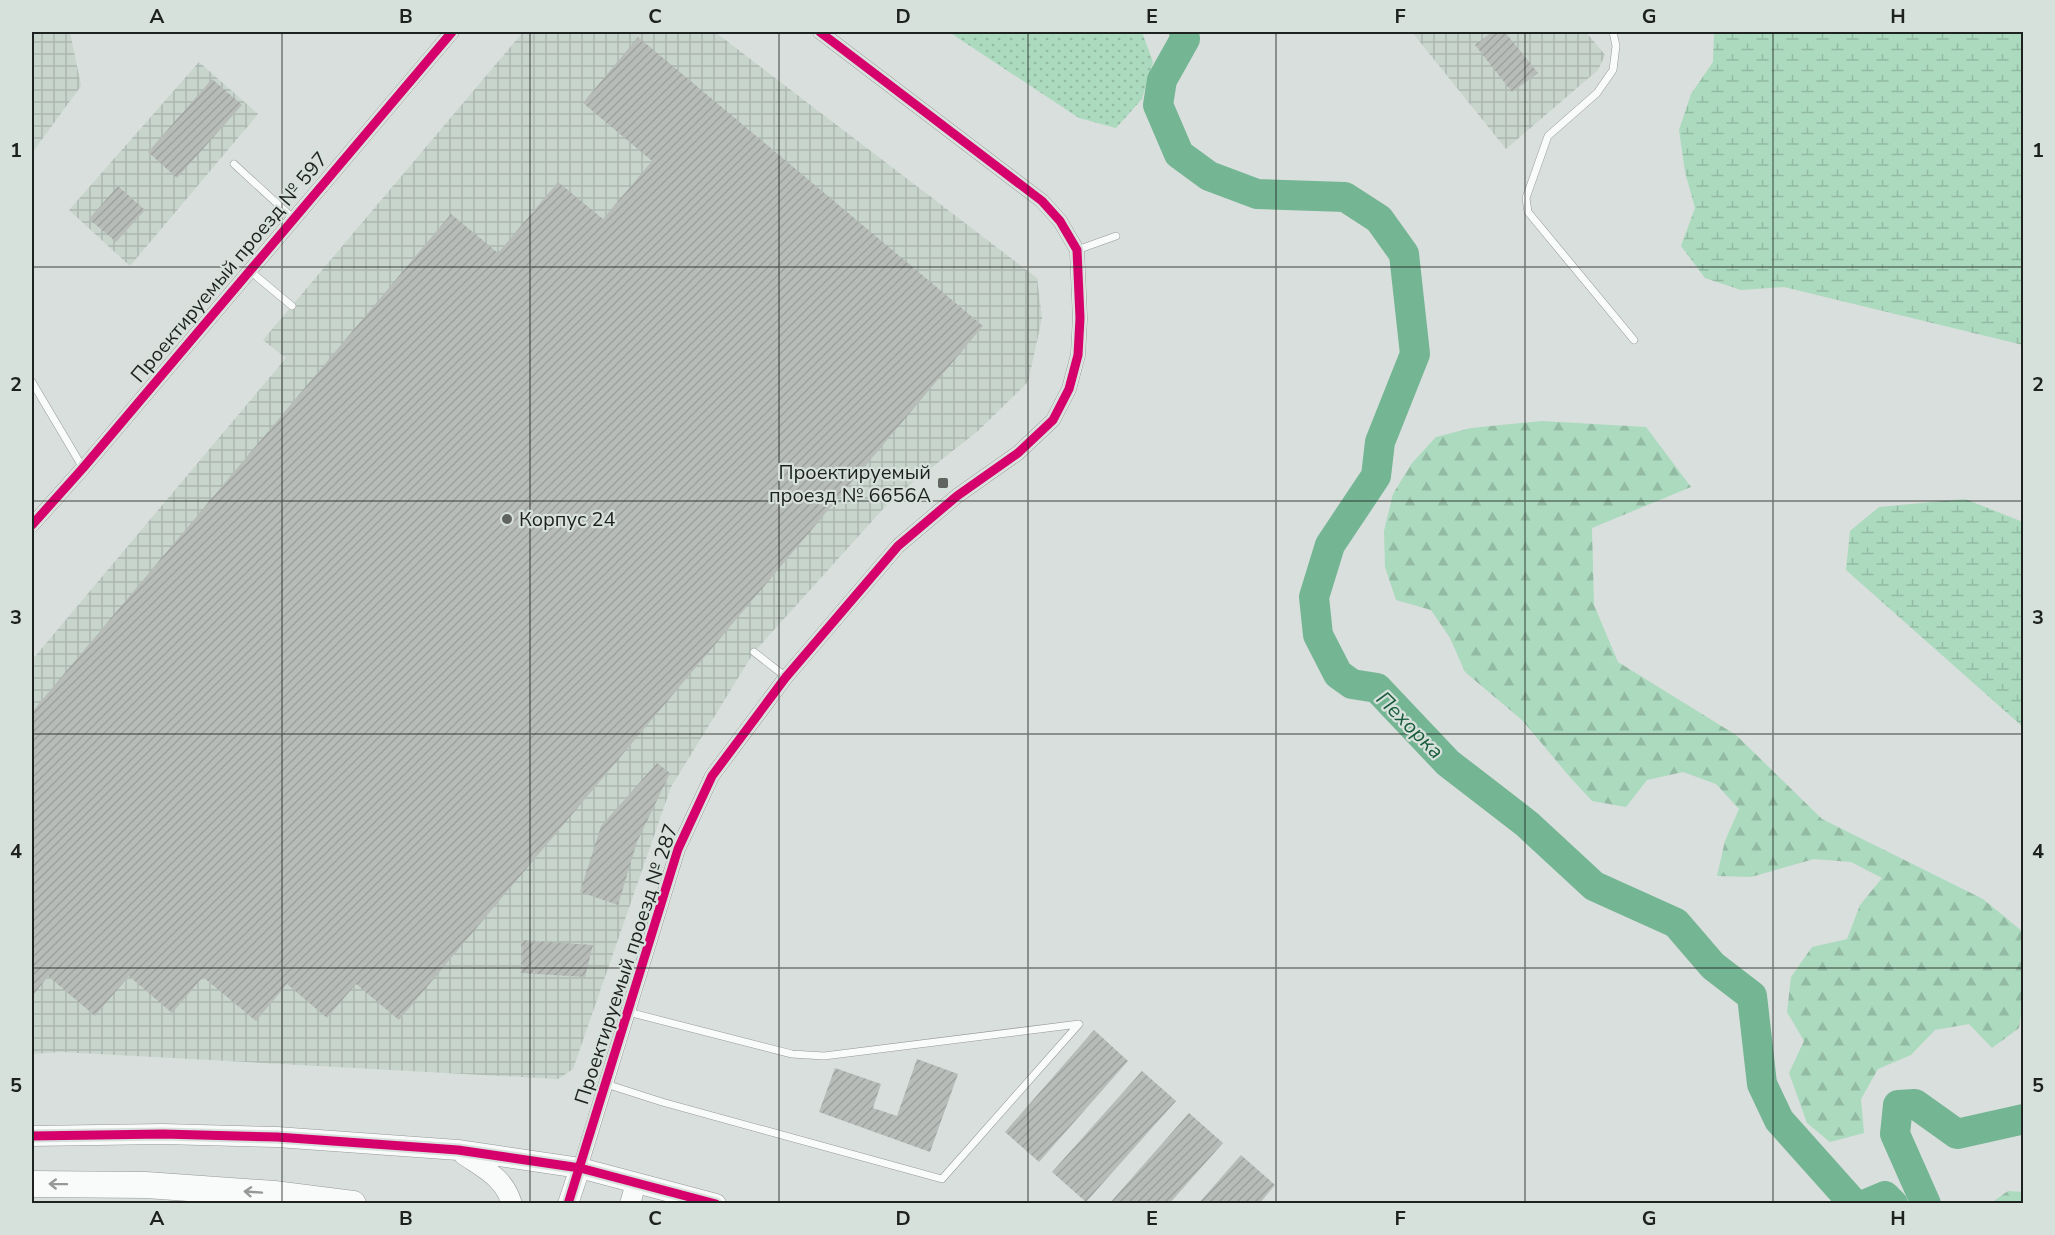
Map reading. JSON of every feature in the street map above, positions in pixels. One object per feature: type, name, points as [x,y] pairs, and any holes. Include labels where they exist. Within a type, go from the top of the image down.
[{"type":"highway","points":[[32,1184],[146,1185],[274,1194],[353,1203]]},
{"type":"street","name":"Проектируемый проезд № 597","points":[[32,525],[83,468],[452,32]]},
{"type":"street","name":"Проектируемый проезд № 287","points":[[580,1168],[678,849],[712,776],[786,677],[898,546],[957,496],[1018,453],[1053,420],[1069,389],[1078,355],[1080,318],[1077,250],[1060,221],[1042,201],[820,32]]},
{"type":"street","points":[[32,1136],[163,1134],[277,1137],[458,1150],[580,1168],[716,1203]]},
{"type":"street","points":[[458,1150],[500,1179],[512,1203]]},
{"type":"street","points":[[568,1203],[580,1168]]},
{"type":"street","points":[[630,1203],[636,1183]]},
{"type":"lane","points":[[1613,32],[1616,46],[1613,70],[1597,93],[1548,136],[1526,198],[1528,212],[1634,340]]},
{"type":"lane","points":[[234,164],[294,219]]},
{"type":"lane","points":[[1077,250],[1116,236]]},
{"type":"lane","points":[[249,271],[292,306]]},
{"type":"lane","points":[[32,382],[83,468]]},
{"type":"lane","points":[[754,652],[786,677]]},
{"type":"lane","points":[[606,1084],[662,1102],[942,1179],[1079,1024],[809,1056],[792,1054],[628,1012]]},
{"type":"shaded area","points":[[32,32],[70,32],[81,86],[32,153]]},
{"type":"shaded area","name":"Корпус 24","points":[[523,32],[715,32],[1037,278],[1042,318],[1028,382],[979,430],[892,499],[754,652],[671,787],[573,1069],[558,1079],[61,1052],[32,1054],[32,660],[286,358],[263,340]]},
{"type":"shaded area","points":[[1412,32],[1586,32],[1605,55],[1598,70],[1506,149]]},
{"type":"shaded area","points":[[199,62],[258,114],[130,266],[69,210]]},
{"type":"green space","points":[[949,32],[1142,32],[1153,62],[1142,99],[1116,128],[1079,118]]},
{"type":"green space","points":[[1714,32],[2023,32],[2023,345],[1784,287],[1741,290],[1705,278],[1681,246],[1695,208],[1685,172],[1679,130],[1691,94],[1713,62]]},
{"type":"green space","points":[[1542,421],[1646,427],[1691,487],[1592,528],[1594,605],[1618,662],[1736,735],[1822,819],[1983,899],[2023,932],[2024,993],[2019,1028],[1992,1048],[1969,1024],[1935,1030],[1911,1055],[1878,1069],[1861,1099],[1864,1133],[1830,1142],[1807,1123],[1789,1073],[1804,1041],[1787,1012],[1791,977],[1812,947],[1847,939],[1860,905],[1882,878],[1851,862],[1814,859],[1751,877],[1717,876],[1725,841],[1739,809],[1716,784],[1683,772],[1647,780],[1626,807],[1592,801],[1522,720],[1465,672],[1450,638],[1431,610],[1396,600],[1385,567],[1384,531],[1393,494],[1412,463],[1436,437],[1471,428]]},
{"type":"green space","points":[[1965,499],[2023,522],[2023,727],[1846,570],[1850,531],[1879,507]]},
{"type":"green space","points":[[2008,1191],[2023,1192],[2023,1203],[1991,1203]]},
{"type":"building","points":[[1492,32],[1505,32],[1538,73],[1512,92],[1475,45]]},
{"type":"building","name":"Корпус 24","points":[[638,37],[983,326],[399,1020],[356,984],[327,1018],[287,984],[256,1021],[203,977],[172,1013],[129,976],[95,1016],[48,976],[32,997],[32,712],[451,214],[498,253],[558,182],[603,219],[652,161],[583,103]]},
{"type":"building","points":[[212,79],[242,105],[177,178],[148,152]]},
{"type":"building","points":[[118,186],[145,210],[116,242],[89,219]]},
{"type":"building","points":[[657,763],[670,773],[637,842],[618,905],[580,892],[601,826]]},
{"type":"building","points":[[521,940],[593,945],[585,977],[521,973]]},
{"type":"building","points":[[1094,1030],[1128,1061],[1039,1162],[1005,1132]]},
{"type":"building","points":[[917,1059],[958,1074],[930,1152],[819,1112],[835,1068],[881,1084],[873,1108],[897,1116]]},
{"type":"building","points":[[1142,1071],[1176,1101],[1086,1202],[1052,1172]]},
{"type":"building","points":[[1189,1113],[1223,1143],[1169,1204],[1109,1204]]},
{"type":"building","points":[[1241,1155],[1275,1185],[1259,1204],[1198,1204]]},
{"type":"waterway","name":"Пехорка","points":[[1184,32],[1185,39],[1162,80],[1158,105],[1179,154],[1209,176],[1257,194],[1345,197],[1379,219],[1404,254],[1415,354],[1380,442],[1376,476],[1330,545],[1314,597],[1318,635],[1338,674],[1352,684],[1377,688],[1448,763],[1527,824],[1594,886],[1676,923],[1713,966],[1752,996],[1762,1084],[1779,1120],[1854,1204]]},
{"type":"waterway","name":"Пехорка","points":[[1926,1204],[1895,1134],[1898,1105],[1915,1104],[1957,1134],[2024,1119]]},
{"type":"waterway","name":"Пехорка","points":[[1866,1204],[1885,1196],[1893,1204]]},
{"type":"cycle path","points":[[32,525],[83,468],[452,32]]},
{"type":"cycle path","points":[[568,1204],[678,849],[712,776],[786,677],[898,546],[957,496],[1018,453],[1053,420],[1069,389],[1078,355],[1080,318],[1077,250],[1060,221],[1042,201],[820,32]]},
{"type":"cycle path","points":[[32,1136],[163,1134],[277,1137],[458,1150],[580,1168],[716,1204]]},
{"type":"place","name":"Проектируемый проезд № 6656А","points":[[943,483]]},
{"type":"place","name":"Корпус 24","points":[[507,519]]}]
